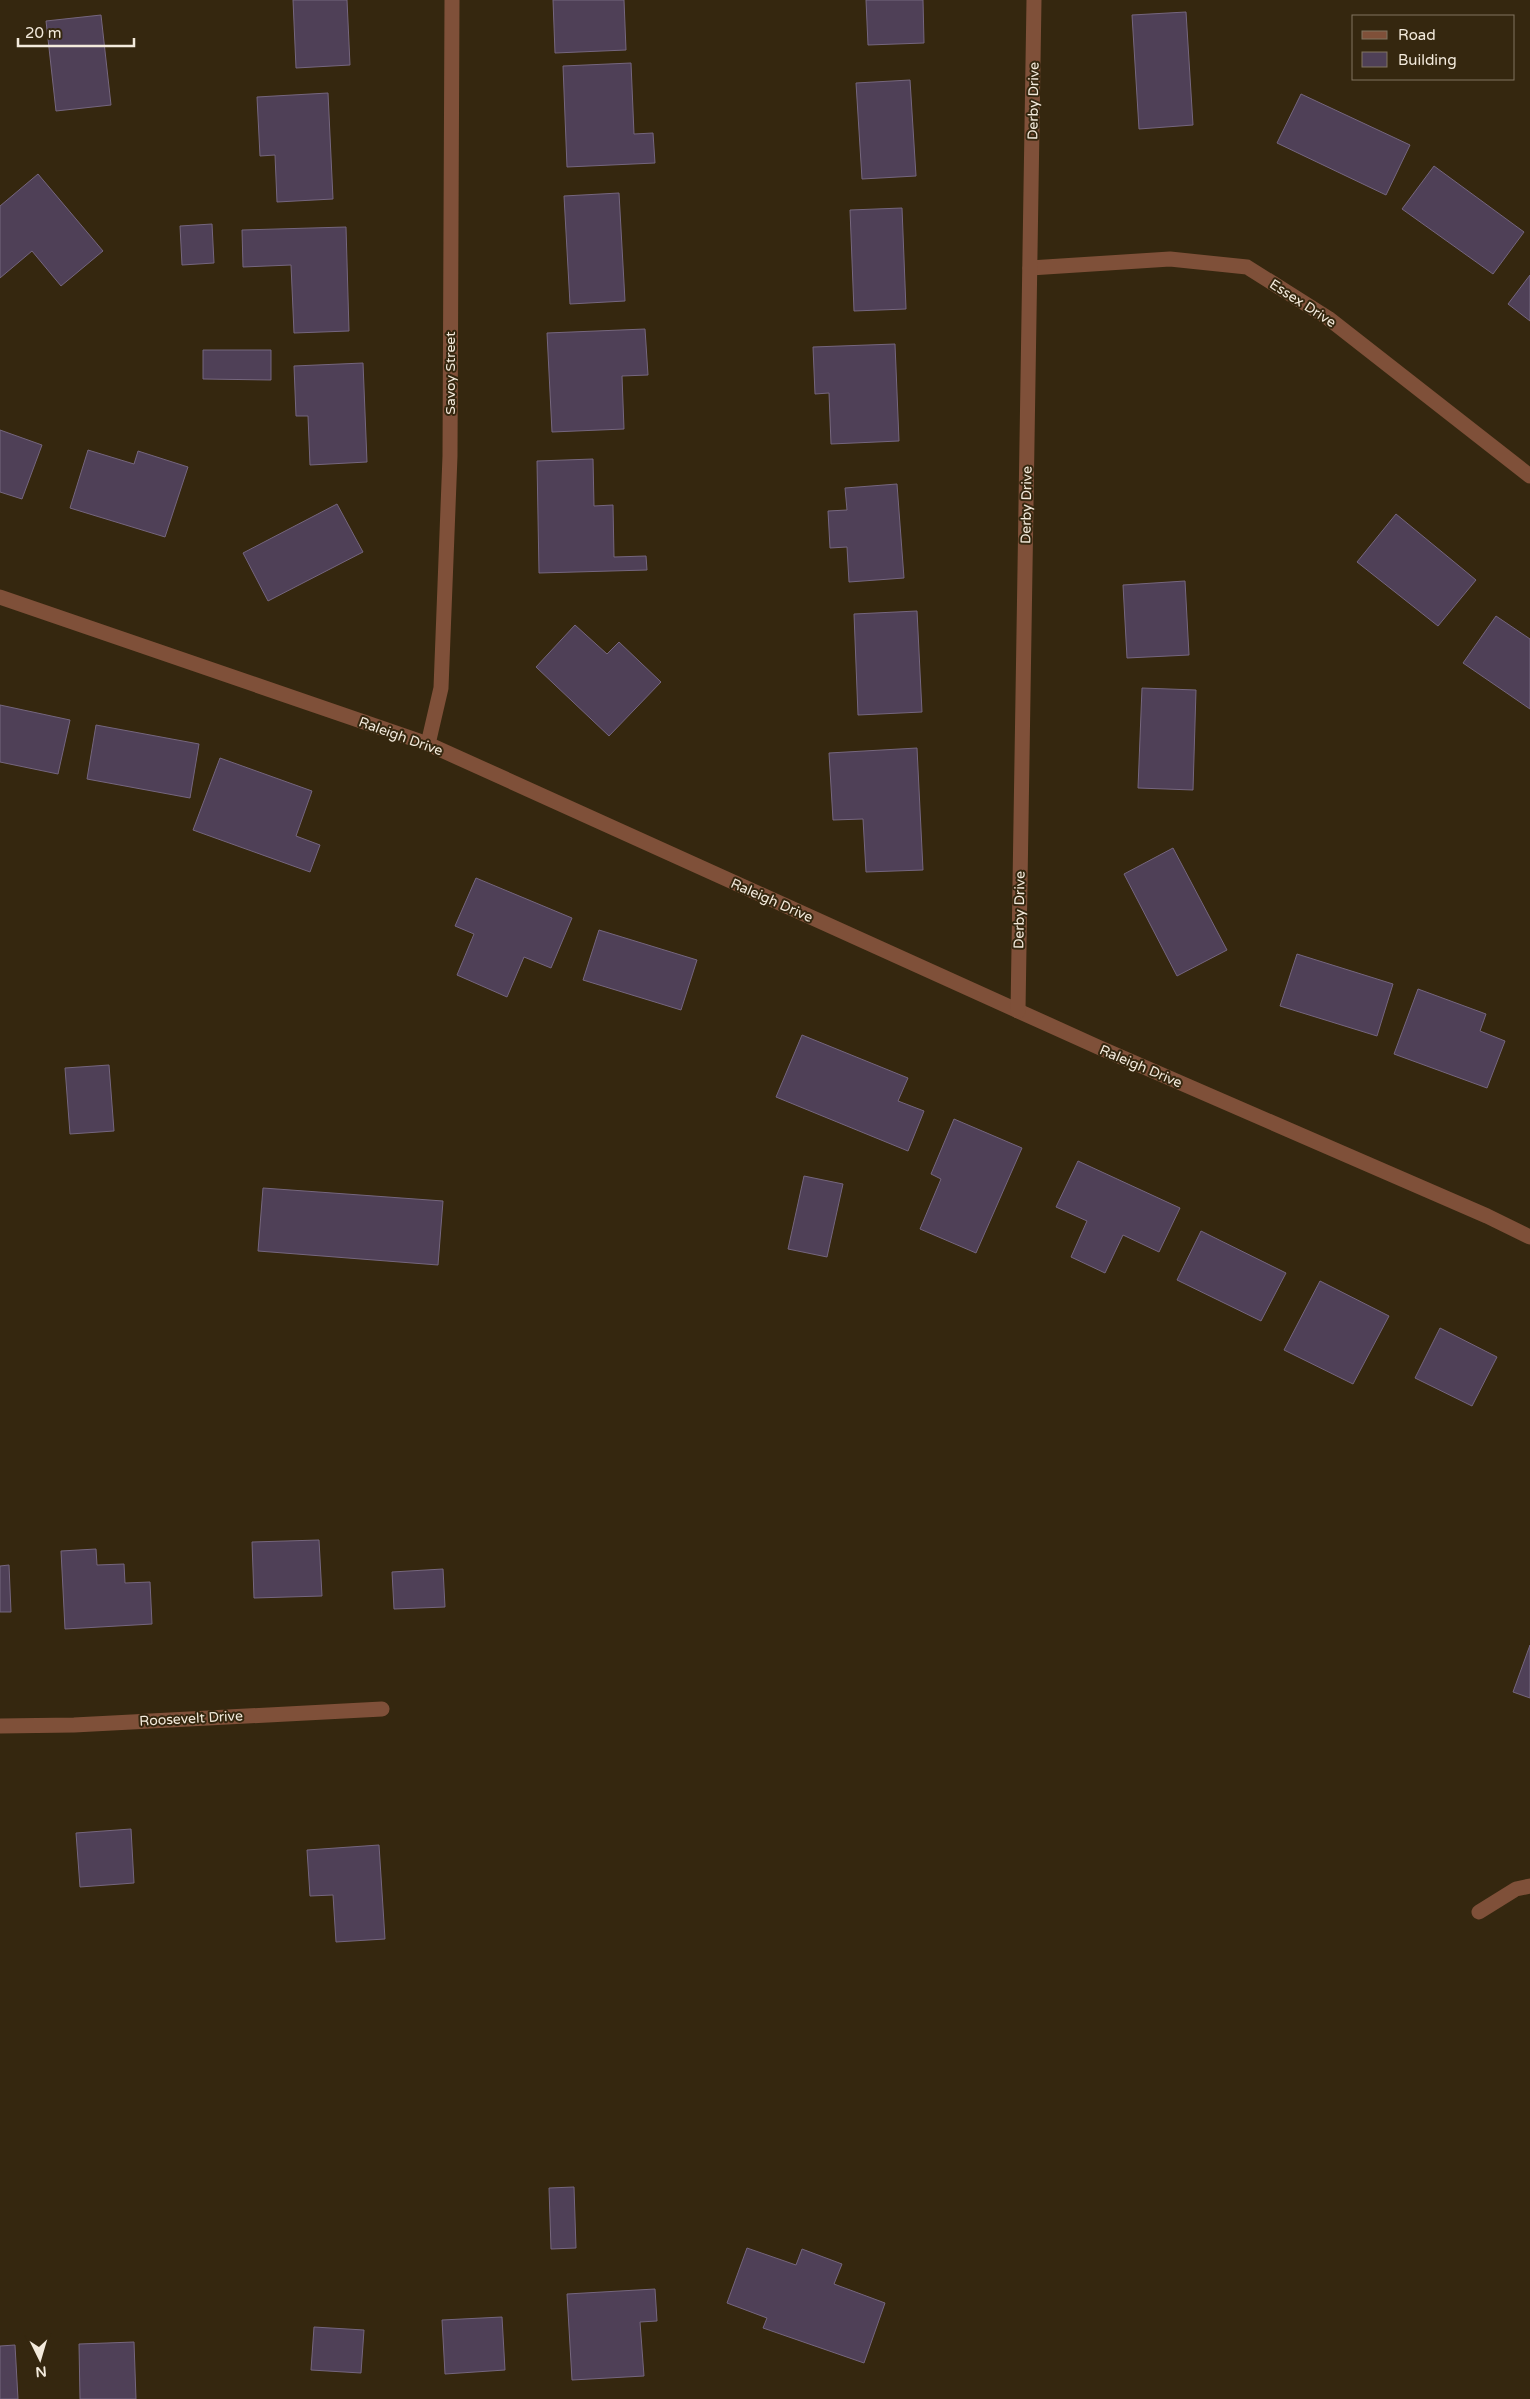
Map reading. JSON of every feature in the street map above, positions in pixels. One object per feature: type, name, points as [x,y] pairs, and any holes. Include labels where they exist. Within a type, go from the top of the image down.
[{"type":"street","name":"Savoy Street","points":[[428,744],[441,688],[450,465],[452,0]]},
{"type":"street","name":"Derby Drive","points":[[1018,1011],[1034,0]]},
{"type":"street","name":"Essex Drive","points":[[1030,268],[1170,259],[1247,268],[1328,318],[1530,476]]},
{"type":"street","name":"Raleigh Drive","points":[[0,597],[428,744],[1018,1011],[1487,1216],[1530,1237]]},
{"type":"street","name":"Roosevelt Drive","points":[[0,1726],[382,1708]]},
{"type":"street","points":[[1479,1912],[1516,1889],[1530,1886]]},
{"type":"building","points":[[293,0],[347,0],[350,65],[296,68]]},
{"type":"building","points":[[553,0],[624,0],[626,50],[555,53]]},
{"type":"building","points":[[866,0],[923,0],[924,43],[868,45]]},
{"type":"building","points":[[1186,12],[1193,125],[1139,129],[1132,15]]},
{"type":"building","points":[[101,15],[111,105],[56,111],[46,21]]},
{"type":"building","points":[[631,63],[634,134],[653,133],[655,163],[567,167],[563,66]]},
{"type":"building","points":[[910,80],[916,176],[862,179],[856,83]]},
{"type":"building","points":[[328,93],[333,199],[277,202],[275,155],[260,156],[257,97]]},
{"type":"building","points":[[1301,94],[1410,145],[1386,195],[1277,143]]},
{"type":"building","points":[[1434,166],[1524,232],[1493,274],[1402,209]]},
{"type":"building","points":[[38,174],[103,251],[61,286],[32,251],[0,278],[0,206]]},
{"type":"building","points":[[619,193],[625,301],[570,304],[564,196]]},
{"type":"building","points":[[902,208],[906,309],[854,311],[850,210]]},
{"type":"building","points":[[212,224],[214,263],[182,265],[180,226]]},
{"type":"building","points":[[346,227],[349,331],[294,333],[291,265],[243,267],[242,230]]},
{"type":"building","points":[[1530,275],[1530,321],[1508,304]]},
{"type":"building","points":[[645,329],[648,375],[622,376],[624,429],[552,432],[547,333]]},
{"type":"building","points":[[895,344],[899,441],[831,444],[829,393],[815,394],[813,347]]},
{"type":"building","points":[[203,350],[271,350],[271,380],[203,379]]},
{"type":"building","points":[[363,363],[367,462],[310,465],[308,416],[296,416],[294,366]]},
{"type":"building","points":[[0,430],[42,445],[22,499],[0,492]]},
{"type":"building","points":[[88,450],[134,464],[138,451],[188,467],[165,537],[70,508]]},
{"type":"building","points":[[593,459],[594,506],[613,505],[614,557],[646,556],[647,570],[539,573],[537,461]]},
{"type":"building","points":[[897,484],[904,578],[849,582],[847,547],[830,548],[828,511],[847,510],[845,488]]},
{"type":"building","points":[[337,504],[363,552],[268,601],[243,553]]},
{"type":"building","points":[[1396,514],[1476,580],[1438,626],[1357,562]]},
{"type":"building","points":[[1185,581],[1189,655],[1127,658],[1123,585]]},
{"type":"building","points":[[917,611],[922,712],[858,715],[854,614]]},
{"type":"building","points":[[1496,616],[1530,639],[1530,709],[1463,663]]},
{"type":"building","points":[[575,625],[607,654],[619,642],[661,682],[609,736],[536,667]]},
{"type":"building","points":[[1142,688],[1196,690],[1193,790],[1138,788]]},
{"type":"building","points":[[0,705],[70,720],[58,774],[0,762]]},
{"type":"building","points":[[96,725],[199,744],[190,798],[87,779]]},
{"type":"building","points":[[917,748],[923,870],[866,872],[863,819],[833,820],[829,753]]},
{"type":"building","points":[[220,758],[312,791],[296,836],[320,845],[310,872],[193,830]]},
{"type":"building","points":[[1173,848],[1227,950],[1177,976],[1124,874]]},
{"type":"building","points":[[476,878],[572,918],[551,968],[524,957],[507,997],[457,975],[474,934],[455,926]]},
{"type":"building","points":[[599,930],[697,960],[681,1010],[583,980]]},
{"type":"building","points":[[1297,954],[1393,984],[1377,1036],[1280,1006]]},
{"type":"building","points":[[1418,989],[1486,1014],[1480,1031],[1505,1041],[1487,1088],[1394,1054]]},
{"type":"building","points":[[802,1035],[908,1078],[898,1101],[924,1111],[908,1151],[776,1097]]},
{"type":"building","points":[[109,1065],[114,1131],[70,1134],[65,1068]]},
{"type":"building","points":[[954,1119],[1022,1148],[976,1253],[920,1229],[941,1179],[931,1174]]},
{"type":"building","points":[[1078,1161],[1180,1208],[1159,1252],[1123,1235],[1105,1273],[1071,1257],[1087,1221],[1056,1207]]},
{"type":"building","points":[[804,1176],[843,1184],[827,1257],[788,1249]]},
{"type":"building","points":[[263,1188],[443,1201],[438,1265],[258,1251]]},
{"type":"building","points":[[1201,1231],[1286,1273],[1261,1321],[1177,1280]]},
{"type":"building","points":[[1320,1281],[1389,1316],[1353,1384],[1284,1350]]},
{"type":"building","points":[[1440,1328],[1497,1357],[1472,1406],[1415,1378]]},
{"type":"building","points":[[319,1540],[322,1596],[254,1598],[252,1542]]},
{"type":"building","points":[[96,1549],[97,1565],[124,1564],[125,1583],[150,1582],[152,1624],[65,1629],[61,1551]]},
{"type":"building","points":[[9,1565],[11,1612],[0,1612],[0,1566]]},
{"type":"building","points":[[443,1569],[445,1607],[394,1609],[392,1572]]},
{"type":"building","points":[[1530,1645],[1530,1698],[1513,1692]]},
{"type":"building","points":[[131,1829],[134,1883],[80,1887],[76,1833]]},
{"type":"building","points":[[379,1845],[385,1939],[336,1942],[333,1895],[310,1896],[307,1850]]},
{"type":"building","points":[[574,2187],[576,2248],[551,2249],[549,2188]]},
{"type":"building","points":[[747,2248],[796,2265],[802,2249],[842,2264],[834,2284],[885,2303],[864,2363],[763,2328],[767,2318],[727,2303]]},
{"type":"building","points":[[655,2289],[657,2321],[640,2322],[644,2376],[572,2380],[567,2294]]},
{"type":"building","points":[[502,2317],[505,2370],[445,2374],[442,2320]]},
{"type":"building","points":[[314,2327],[364,2330],[361,2373],[311,2370]]},
{"type":"building","points":[[134,2342],[136,2399],[80,2399],[79,2344]]},
{"type":"building","points":[[15,2345],[18,2399],[0,2399],[0,2346]]}]
